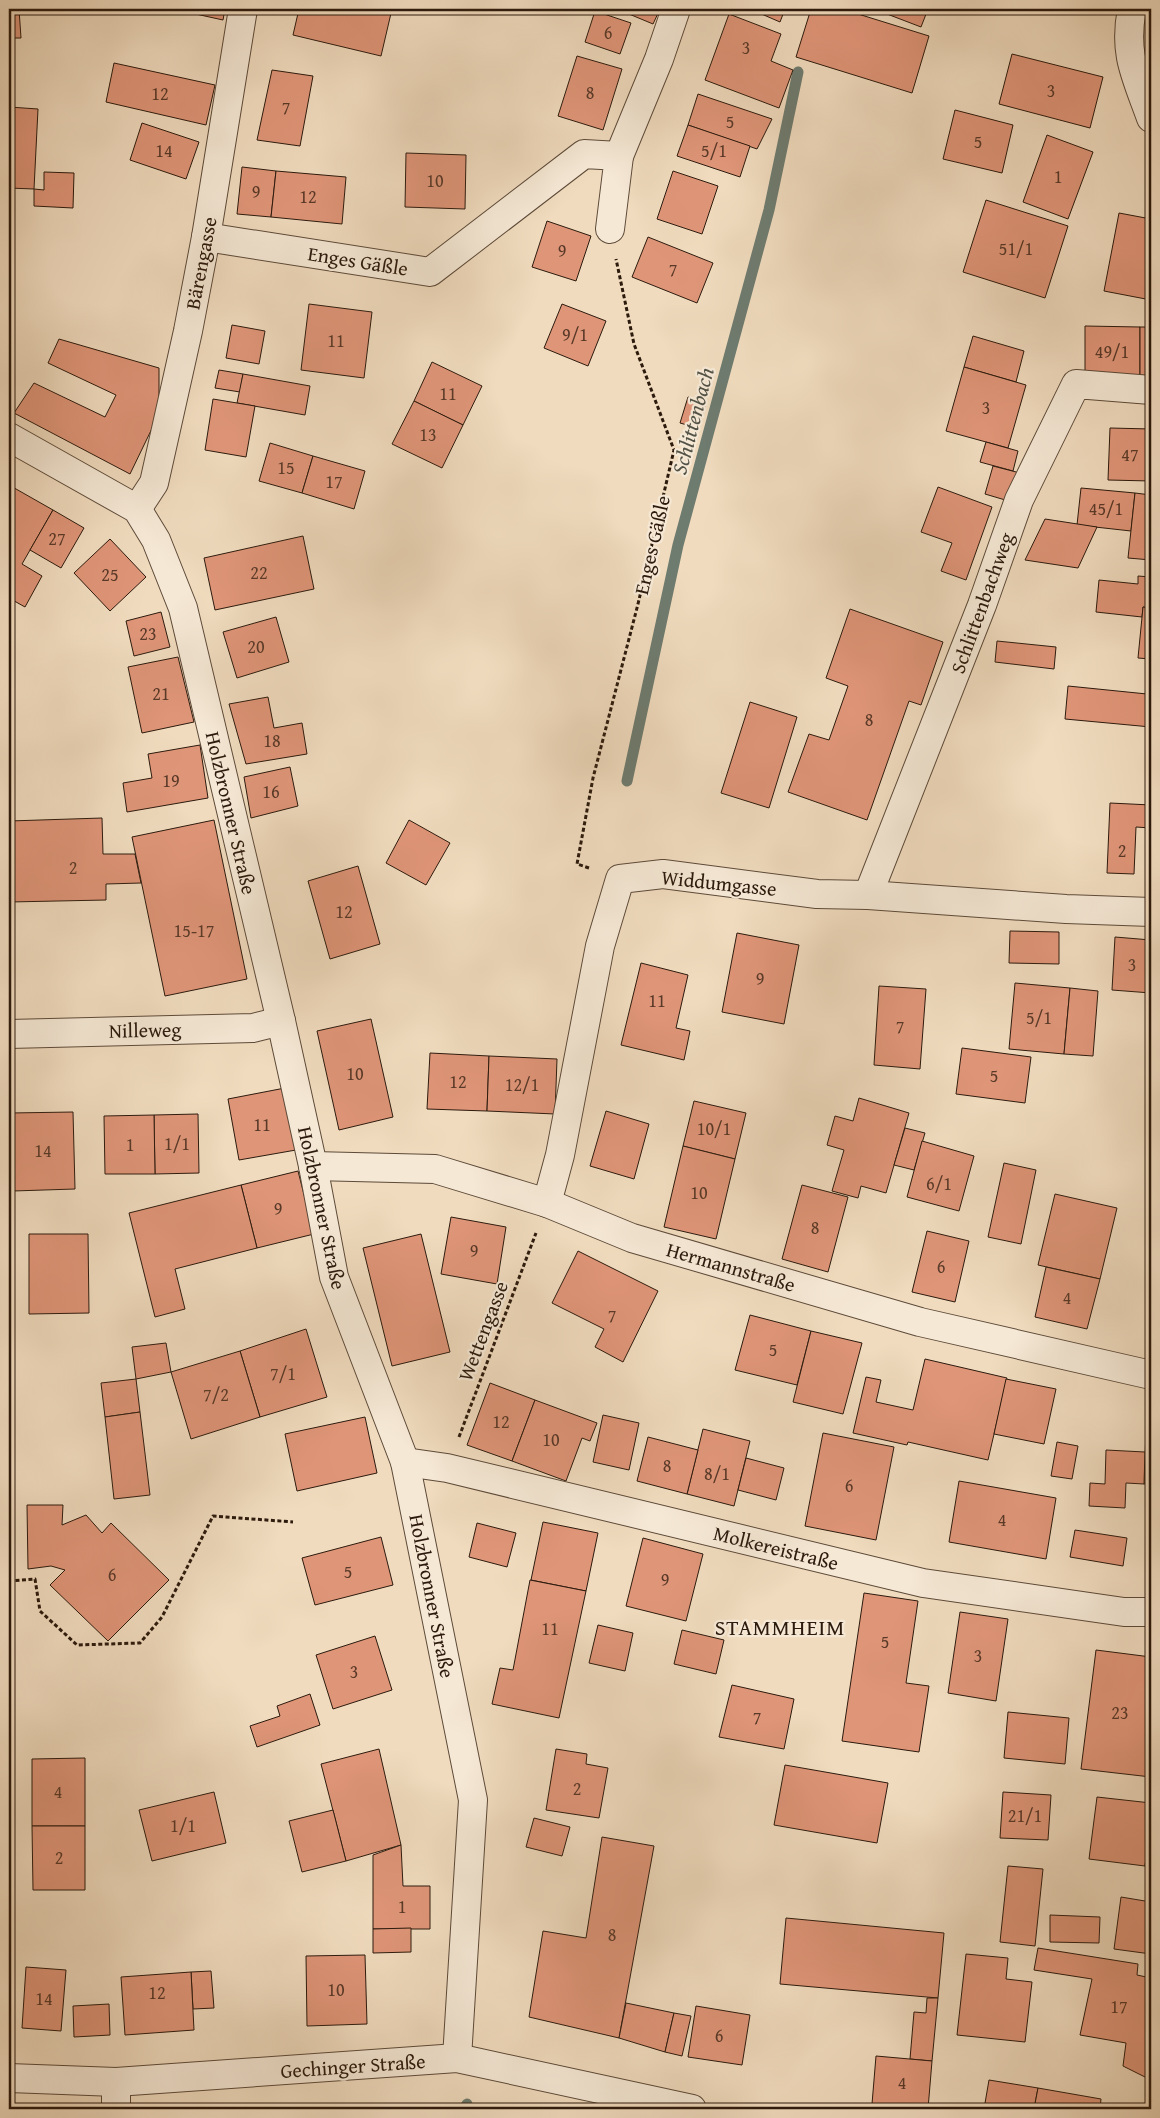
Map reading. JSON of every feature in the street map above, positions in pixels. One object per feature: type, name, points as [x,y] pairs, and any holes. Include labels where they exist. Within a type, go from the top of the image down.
[{"type":"street","name":"Bärengasse","points":[[137,510],[154,483],[206,237],[243,9]]},
{"type":"street","points":[[610,229],[620,156],[659,59],[676,9]]},
{"type":"street","points":[[1132,9],[1128,30],[1130,60],[1151,118]]},
{"type":"street","name":"Enges Gäßle","points":[[206,237],[430,272],[584,154],[620,156]]},
{"type":"street","name":"Schlittenbachweg","points":[[868,895],[982,605],[1019,500],[1076,384],[1151,390]]},
{"type":"street","name":"Holzbronner Straße","points":[[9,437],[137,510],[156,540],[183,608],[281,1021],[313,1166],[334,1277],[405,1462],[473,1800],[457,2058]]},
{"type":"street","name":"Widdumgasse","points":[[620,879],[663,874],[817,894],[868,895],[1066,909],[1151,912]]},
{"type":"street","points":[[547,1204],[560,1155],[600,946],[620,879]]},
{"type":"street","name":"Nilleweg","points":[[9,1034],[253,1028],[281,1021]]},
{"type":"street","name":"Hermannstraße","points":[[313,1166],[435,1169],[547,1204],[632,1238],[920,1322],[1151,1375]]},
{"type":"street","name":"Molkereistraße","points":[[405,1462],[447,1468],[923,1584],[1124,1612],[1151,1612]]},
{"type":"street","name":"Gechinger Straße","points":[[9,2078],[116,2082],[457,2058],[639,2104],[692,2109]]},
{"type":"street","points":[[116,2082],[116,2109]]},
{"type":"path","name":"Enges Gäßle","points":[[610,229],[634,344],[674,450],[638,604],[593,778],[577,864],[620,879]]},
{"type":"path","name":"Wettengasse","points":[[447,1468],[547,1204]]},
{"type":"path","points":[[9,1581],[35,1579],[40,1611],[78,1644],[140,1643],[162,1617],[213,1516],[293,1522]]},
{"type":"building","points":[[9,9],[19,9],[21,38],[9,38]]},
{"type":"building","points":[[173,9],[225,9],[223,20]]},
{"type":"building","points":[[299,9],[392,9],[381,56],[293,35]]},
{"type":"building","points":[[617,9],[660,9],[653,24]]},
{"type":"building","points":[[750,9],[785,9],[780,22]]},
{"type":"building","points":[[811,9],[842,9],[929,36],[912,93],[796,57]]},
{"type":"building","points":[[874,9],[928,9],[921,27]]},
{"type":"building","points":[[595,11],[631,23],[620,54],[585,42]]},
{"type":"building","points":[[729,14],[781,34],[771,61],[793,70],[779,108],[705,80]]},
{"type":"building","points":[[1012,54],[1103,77],[1090,128],[999,104]]},
{"type":"building","points":[[577,56],[622,69],[603,130],[558,116]]},
{"type":"building","points":[[114,63],[215,85],[206,125],[106,102]]},
{"type":"building","points":[[272,70],[313,76],[300,146],[257,140]]},
{"type":"building","points":[[698,94],[772,119],[757,149],[688,125]]},
{"type":"building","points":[[9,107],[38,109],[34,189],[9,188]]},
{"type":"building","points":[[955,110],[1013,125],[1002,173],[943,159]]},
{"type":"building","points":[[142,123],[199,142],[186,179],[130,160]]},
{"type":"building","points":[[688,125],[750,146],[740,177],[677,156]]},
{"type":"building","points":[[1047,135],[1093,152],[1068,219],[1023,202]]},
{"type":"building","points":[[406,153],[466,155],[465,209],[405,207]]},
{"type":"building","points":[[242,167],[276,171],[271,217],[237,214]]},
{"type":"building","points":[[276,171],[346,177],[342,224],[271,217]]},
{"type":"building","points":[[673,171],[718,186],[702,234],[657,219]]},
{"type":"building","points":[[44,172],[74,173],[73,208],[34,206],[34,189],[44,190]]},
{"type":"building","points":[[986,200],[1068,226],[1045,298],[963,272]]},
{"type":"building","points":[[1119,213],[1151,219],[1151,300],[1104,291]]},
{"type":"building","points":[[547,221],[591,236],[576,281],[532,267]]},
{"type":"building","points":[[648,237],[713,263],[697,303],[632,277]]},
{"type":"building","points":[[309,304],[372,312],[364,378],[301,370]]},
{"type":"building","points":[[562,304],[606,321],[588,366],[544,348]]},
{"type":"building","points":[[232,325],[265,331],[259,364],[226,358]]},
{"type":"building","points":[[1085,326],[1140,327],[1140,377],[1085,377]]},
{"type":"building","points":[[1140,327],[1151,327],[1151,377],[1140,377]]},
{"type":"building","points":[[973,336],[1024,351],[1016,382],[964,367]]},
{"type":"building","points":[[59,339],[159,368],[159,414],[130,474],[14,413],[34,383],[105,417],[116,395],[48,363]]},
{"type":"building","points":[[432,362],[482,386],[463,425],[414,401]]},
{"type":"building","points":[[964,367],[1026,385],[1008,448],[946,431]]},
{"type":"building","points":[[219,370],[243,374],[240,392],[215,388]]},
{"type":"building","points":[[243,374],[310,386],[305,415],[237,403]]},
{"type":"building","points":[[688,397],[706,403],[698,428],[680,423]]},
{"type":"building","points":[[213,399],[255,406],[246,457],[205,450]]},
{"type":"building","points":[[414,401],[463,425],[442,468],[392,444]]},
{"type":"building","points":[[1110,428],[1151,429],[1151,481],[1108,480]]},
{"type":"building","points":[[986,442],[1018,451],[1013,471],[980,462]]},
{"type":"building","points":[[270,443],[313,456],[302,493],[259,481]]},
{"type":"building","points":[[313,456],[365,471],[354,509],[302,493]]},
{"type":"building","points":[[993,466],[1020,473],[1012,502],[985,494]]},
{"type":"building","points":[[9,485],[53,510],[22,564],[42,576],[25,607],[9,598]]},
{"type":"building","points":[[938,487],[992,507],[966,580],[941,571],[952,543],[921,532]]},
{"type":"building","points":[[1081,488],[1135,493],[1131,531],[1077,525]]},
{"type":"building","points":[[1135,493],[1151,495],[1151,560],[1128,558]]},
{"type":"building","points":[[53,510],[84,528],[61,568],[30,550]]},
{"type":"building","points":[[1045,519],[1097,527],[1078,568],[1025,560]]},
{"type":"building","points":[[303,536],[314,589],[215,610],[204,558]]},
{"type":"building","points":[[110,539],[146,577],[110,611],[74,573]]},
{"type":"building","points":[[1138,576],[1151,577],[1151,608],[1143,607],[1142,617],[1096,612],[1099,580],[1138,584]]},
{"type":"building","points":[[1143,607],[1151,608],[1151,659],[1138,658]]},
{"type":"building","points":[[850,609],[943,642],[921,705],[909,701],[867,820],[788,792],[809,734],[829,740],[848,686],[826,678]]},
{"type":"building","points":[[161,612],[170,647],[134,656],[126,621]]},
{"type":"building","points":[[276,617],[289,662],[237,678],[223,632]]},
{"type":"building","points":[[997,641],[1056,647],[1054,669],[995,662]]},
{"type":"building","points":[[178,657],[194,722],[142,733],[128,667]]},
{"type":"building","points":[[1150,659],[1151,727],[1065,719],[1068,686],[1147,694]]},
{"type":"building","points":[[268,697],[274,728],[302,723],[307,754],[246,764],[229,704]]},
{"type":"building","points":[[750,702],[797,717],[769,808],[721,793]]},
{"type":"building","points":[[200,745],[208,798],[127,812],[123,783],[152,778],[148,754]]},
{"type":"building","points":[[290,767],[298,806],[251,818],[244,777]]},
{"type":"building","points":[[1110,803],[1151,805],[1151,828],[1136,827],[1134,874],[1107,873]]},
{"type":"building","points":[[102,818],[103,854],[135,854],[141,883],[106,884],[106,900],[9,902],[9,821]]},
{"type":"building","points":[[214,820],[247,979],[165,996],[132,837]]},
{"type":"building","points":[[409,820],[450,843],[426,885],[386,863]]},
{"type":"building","points":[[358,866],[380,944],[330,959],[308,881]]},
{"type":"building","points":[[1010,931],[1059,932],[1059,964],[1009,963]]},
{"type":"building","points":[[737,933],[799,945],[784,1024],[722,1012]]},
{"type":"building","points":[[1115,937],[1151,940],[1151,993],[1112,990]]},
{"type":"building","points":[[9,947],[12,948],[11,983],[9,983]]},
{"type":"building","points":[[641,963],[688,975],[676,1028],[690,1031],[684,1060],[621,1045]]},
{"type":"building","points":[[1015,983],[1070,988],[1064,1054],[1009,1049]]},
{"type":"building","points":[[879,986],[926,989],[920,1069],[874,1065]]},
{"type":"building","points":[[1070,988],[1098,991],[1093,1056],[1064,1054]]},
{"type":"building","points":[[371,1019],[393,1117],[339,1130],[317,1031]]},
{"type":"building","points":[[962,1048],[1031,1057],[1025,1103],[956,1094]]},
{"type":"building","points":[[430,1053],[489,1056],[487,1111],[427,1109]]},
{"type":"building","points":[[489,1056],[557,1059],[555,1114],[487,1111]]},
{"type":"building","points":[[285,1088],[296,1150],[239,1160],[228,1099]]},
{"type":"building","points":[[859,1098],[909,1113],[886,1193],[861,1186],[858,1198],[832,1191],[844,1150],[827,1145],[835,1116],[853,1121]]},
{"type":"building","points":[[694,1101],[746,1113],[735,1159],[683,1146]]},
{"type":"building","points":[[606,1111],[649,1124],[634,1179],[590,1166]]},
{"type":"building","points":[[73,1112],[75,1189],[13,1191],[10,1113]]},
{"type":"building","points":[[198,1114],[199,1173],[155,1174],[154,1115]]},
{"type":"building","points":[[154,1115],[155,1174],[105,1174],[104,1116]]},
{"type":"building","points":[[905,1128],[925,1133],[914,1170],[894,1165]]},
{"type":"building","points":[[922,1141],[974,1156],[959,1211],[907,1197]]},
{"type":"building","points":[[683,1146],[735,1159],[716,1239],[664,1227]]},
{"type":"building","points":[[1004,1163],[1036,1170],[1021,1244],[988,1237]]},
{"type":"building","points":[[298,1171],[314,1234],[257,1248],[241,1185]]},
{"type":"building","points":[[241,1185],[257,1248],[175,1269],[185,1309],[155,1317],[129,1213]]},
{"type":"building","points":[[802,1185],[848,1197],[828,1272],[782,1259]]},
{"type":"building","points":[[1055,1194],[1117,1208],[1100,1279],[1038,1265]]},
{"type":"building","points":[[451,1217],[506,1227],[497,1284],[441,1274]]},
{"type":"building","points":[[927,1231],[969,1241],[955,1302],[912,1292]]},
{"type":"building","points":[[29,1234],[88,1234],[89,1313],[29,1314]]},
{"type":"building","points":[[421,1234],[450,1352],[392,1366],[363,1248]]},
{"type":"building","points":[[578,1251],[658,1291],[623,1362],[595,1347],[604,1329],[552,1303]]},
{"type":"building","points":[[1046,1267],[1100,1279],[1087,1329],[1035,1317]]},
{"type":"building","points":[[750,1315],[811,1331],[797,1385],[735,1370]]},
{"type":"building","points":[[306,1329],[327,1397],[260,1417],[240,1351]]},
{"type":"building","points":[[811,1331],[862,1343],[843,1414],[793,1402]]},
{"type":"building","points":[[166,1343],[171,1372],[136,1379],[132,1347]]},
{"type":"building","points":[[240,1351],[260,1417],[191,1439],[171,1372]]},
{"type":"building","points":[[925,1359],[1007,1378],[988,1460],[908,1442],[907,1445],[853,1433],[866,1377],[881,1380],[876,1402],[913,1410]]},
{"type":"building","points":[[136,1379],[140,1412],[105,1417],[101,1383]]},
{"type":"building","points":[[1006,1379],[1056,1389],[1044,1444],[994,1434]]},
{"type":"building","points":[[490,1383],[535,1400],[512,1461],[467,1445]]},
{"type":"building","points":[[535,1400],[597,1423],[590,1441],[582,1438],[566,1481],[512,1461]]},
{"type":"building","points":[[140,1412],[150,1495],[114,1499],[105,1417]]},
{"type":"building","points":[[603,1415],[639,1423],[629,1470],[593,1462]]},
{"type":"building","points":[[365,1417],[377,1473],[297,1491],[285,1434]]},
{"type":"building","points":[[703,1429],[750,1441],[734,1506],[687,1494]]},
{"type":"building","points":[[1146,1431],[1151,1432],[1151,1484],[1144,1484]]},
{"type":"building","points":[[823,1433],[894,1447],[876,1540],[805,1526]]},
{"type":"building","points":[[648,1437],[698,1450],[687,1494],[637,1481]]},
{"type":"building","points":[[1057,1442],[1078,1446],[1072,1479],[1051,1476]]},
{"type":"building","points":[[1106,1450],[1145,1452],[1144,1484],[1126,1483],[1125,1508],[1089,1506],[1090,1483],[1105,1484]]},
{"type":"building","points":[[746,1458],[784,1468],[776,1500],[738,1490]]},
{"type":"building","points":[[959,1481],[1056,1498],[1046,1559],[949,1542]]},
{"type":"building","points":[[27,1505],[63,1505],[62,1525],[86,1515],[102,1533],[111,1523],[169,1580],[108,1641],[50,1585],[65,1570],[51,1566],[28,1569]]},
{"type":"building","points":[[543,1522],[598,1533],[586,1591],[531,1580]]},
{"type":"building","points":[[477,1523],[516,1533],[507,1567],[469,1557]]},
{"type":"building","points":[[1075,1530],[1127,1538],[1123,1566],[1070,1557]]},
{"type":"building","points":[[381,1537],[393,1585],[315,1605],[302,1558]]},
{"type":"building","points":[[643,1538],[703,1554],[686,1621],[626,1606]]},
{"type":"building","points":[[530,1580],[586,1591],[559,1718],[492,1704],[500,1668],[513,1670]]},
{"type":"building","points":[[864,1593],[918,1601],[906,1683],[929,1686],[919,1752],[842,1741]]},
{"type":"building","points":[[960,1612],[1008,1619],[996,1701],[948,1693]]},
{"type":"building","points":[[598,1625],[633,1633],[625,1671],[589,1663]]},
{"type":"building","points":[[682,1630],[724,1640],[716,1674],[674,1664]]},
{"type":"building","points":[[375,1636],[392,1690],[333,1709],[316,1655]]},
{"type":"building","points":[[1096,1650],[1151,1657],[1151,1777],[1081,1769]]},
{"type":"building","points":[[732,1685],[794,1699],[784,1749],[719,1737]]},
{"type":"building","points":[[310,1694],[320,1725],[257,1747],[250,1726],[280,1716],[277,1706]]},
{"type":"building","points":[[1008,1712],[1069,1718],[1065,1764],[1004,1758]]},
{"type":"building","points":[[379,1749],[401,1845],[346,1861],[321,1764]]},
{"type":"building","points":[[556,1749],[587,1754],[586,1764],[608,1768],[599,1818],[546,1810]]},
{"type":"building","points":[[85,1758],[85,1826],[32,1826],[32,1759]]},
{"type":"building","points":[[785,1765],[888,1783],[877,1843],[774,1825]]},
{"type":"building","points":[[214,1792],[226,1843],[152,1861],[139,1810]]},
{"type":"building","points":[[1003,1792],[1051,1795],[1048,1840],[1000,1838]]},
{"type":"building","points":[[1097,1797],[1151,1803],[1151,1821],[1145,1866],[1089,1859]]},
{"type":"building","points":[[333,1810],[346,1861],[302,1872],[289,1821]]},
{"type":"building","points":[[534,1818],[570,1827],[562,1856],[526,1847]]},
{"type":"building","points":[[1151,1821],[1151,1867],[1145,1866]]},
{"type":"building","points":[[32,1826],[85,1826],[85,1890],[33,1890]]},
{"type":"building","points":[[602,1837],[654,1846],[619,2038],[529,2017],[543,1931],[586,1938]]},
{"type":"building","points":[[401,1845],[403,1886],[430,1886],[430,1929],[373,1929],[373,1855]]},
{"type":"building","points":[[1008,1866],[1043,1869],[1035,1946],[1000,1942]]},
{"type":"building","points":[[1121,1897],[1151,1902],[1151,1954],[1114,1949]]},
{"type":"building","points":[[1050,1915],[1100,1917],[1099,1943],[1050,1942]]},
{"type":"building","points":[[786,1918],[944,1933],[938,1998],[780,1984]]},
{"type":"building","points":[[411,1928],[411,1952],[373,1953],[373,1929]]},
{"type":"building","points":[[1038,1948],[1138,1964],[1137,1975],[1151,1978],[1151,2080],[1123,2066],[1126,2043],[1080,2035],[1092,1979],[1034,1970]]},
{"type":"building","points":[[966,1954],[1008,1958],[1006,1979],[1032,1982],[1025,2042],[957,2035]]},
{"type":"building","points":[[365,1955],[367,2024],[307,2026],[306,1956]]},
{"type":"building","points":[[26,1967],[66,1970],[61,2031],[22,2028]]},
{"type":"building","points":[[211,1971],[214,2008],[193,2009],[191,1972]]},
{"type":"building","points":[[191,1972],[194,2030],[125,2035],[121,1977]]},
{"type":"building","points":[[927,1998],[938,1998],[932,2061],[910,2059],[914,2012],[926,2013]]},
{"type":"building","points":[[626,2003],[674,2013],[665,2052],[619,2038]]},
{"type":"building","points":[[109,2004],[110,2035],[74,2037],[73,2006]]},
{"type":"building","points":[[696,2006],[750,2015],[742,2065],[688,2057]]},
{"type":"building","points":[[674,2013],[691,2016],[682,2056],[665,2052]]},
{"type":"building","points":[[876,2056],[932,2061],[928,2109],[872,2104]]},
{"type":"building","points":[[989,2080],[1038,2088],[1034,2109],[984,2109]]},
{"type":"building","points":[[1038,2088],[1101,2099],[1100,2109],[1034,2109]]},
{"type":"waterway","name":"Schlittenbach","points":[[627,781],[678,545],[769,210],[798,72]]},
{"type":"waterway","name":"Schlittenbach","points":[[464,2109],[467,2104]]},
{"type":"district","name":"STAMMHEIM","points":[[780,1627]]}]
